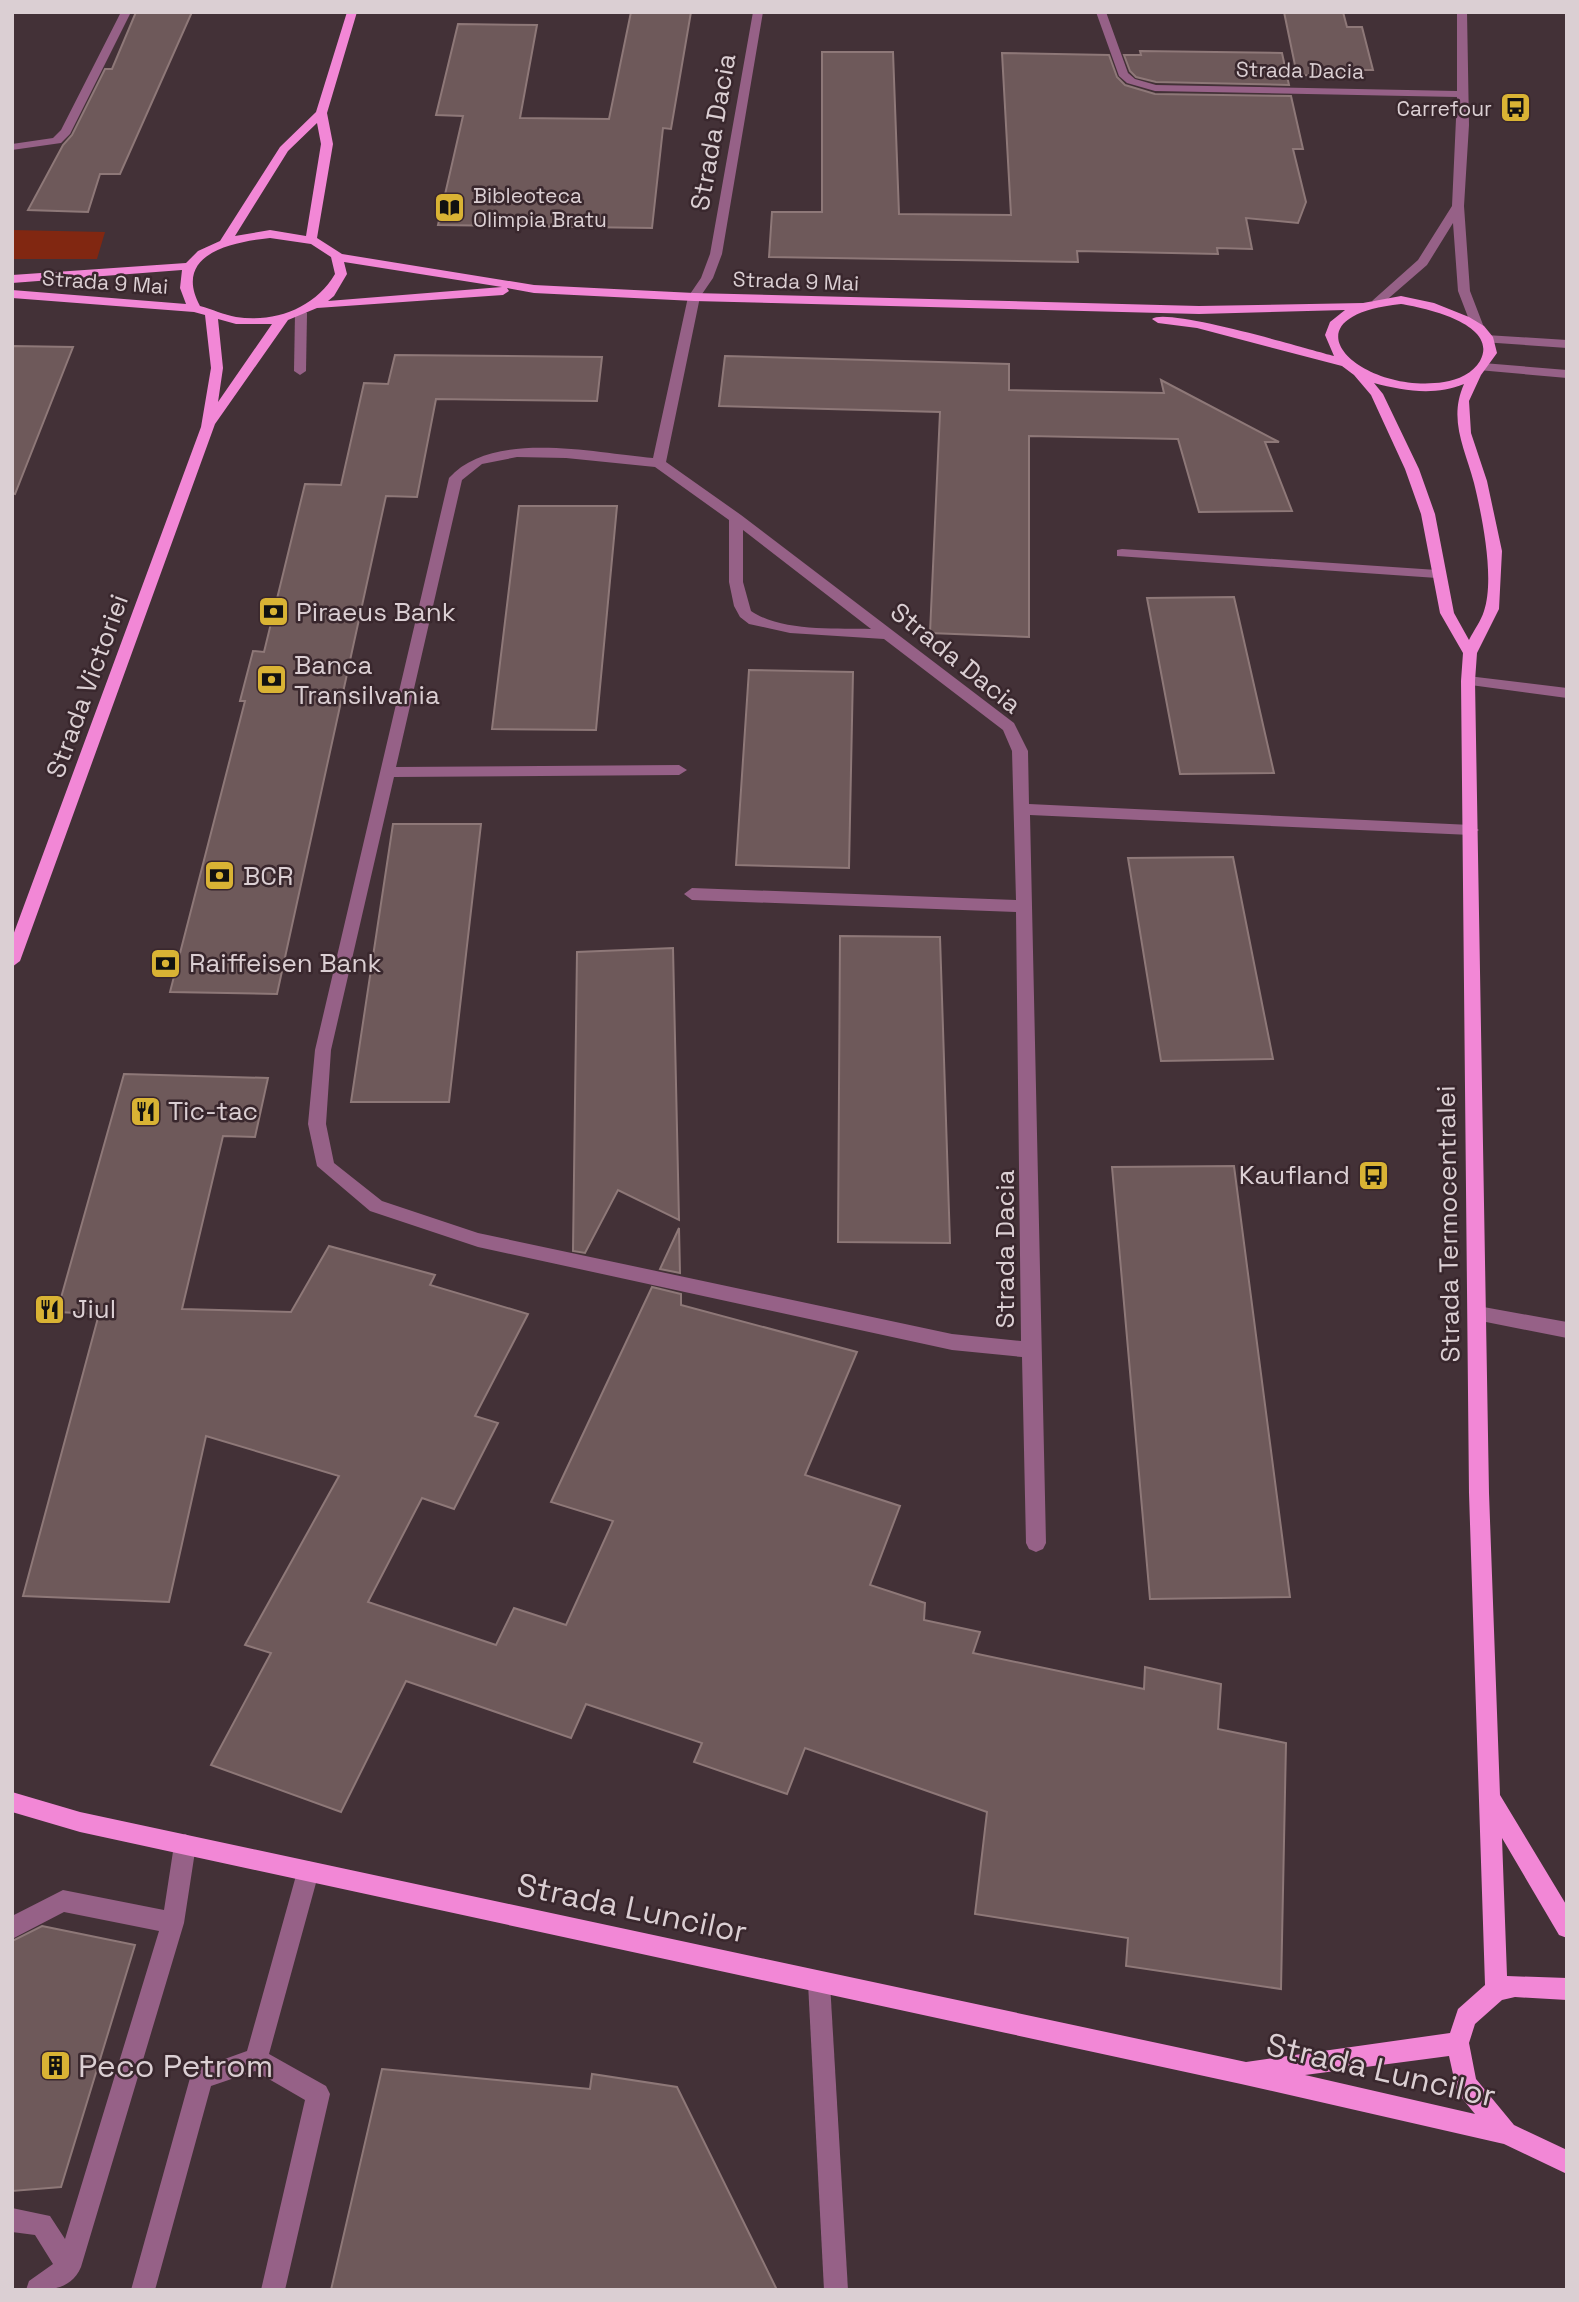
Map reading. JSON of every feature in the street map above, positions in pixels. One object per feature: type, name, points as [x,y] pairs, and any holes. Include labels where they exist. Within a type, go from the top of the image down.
[{"type":"main road","points":[[311,240],[327,144],[321,113],[352,12]]},
{"type":"main road","points":[[225,242],[284,149],[321,113]]},
{"type":"main road","points":[[270,234],[311,240],[338,257],[343,269],[341,282],[333,294],[319,305],[282,319],[244,322],[211,316],[195,308],[186,287],[191,265],[206,250],[225,242],[270,234]]},
{"type":"main road","name":"Strada 9 Mai","points":[[338,257],[534,289],[694,297],[1199,310],[1359,306]]},
{"type":"main road","name":"Strada 9 Mai","points":[[12,279],[191,265]]},
{"type":"main road","name":"Strada 9 Mai","points":[[319,305],[534,289]]},
{"type":"main road","name":"Strada 9 Mai","points":[[12,294],[195,308]]},
{"type":"main road","points":[[1470,653],[1447,613],[1437,574],[1428,514],[1412,469],[1377,394],[1335,351],[1332,338],[1334,325],[1344,314],[1359,306],[1378,301],[1401,300],[1446,308],[1465,318],[1483,334]]},
{"type":"main road","name":"Strada 9 Mai","points":[[1058,307],[1197,324],[1352,368],[1390,384],[1413,388],[1447,385],[1479,371]]},
{"type":"main road","name":"Strada Victoriei","points":[[12,961],[208,427],[217,368],[211,316]]},
{"type":"main road","name":"Strada Victoriei","points":[[208,427],[282,319]]},
{"type":"main road","name":"Strada Termocentralei","points":[[1483,334],[1488,358],[1463,401],[1464,433],[1480,481],[1494,551],[1492,609],[1470,653],[1468,681],[1479,1493],[1496,1990]]},
{"type":"main road","name":"Strada Termocentralei","points":[[1488,1794],[1567,1927]]},
{"type":"main road","name":"Strada Luncilor","points":[[12,1802],[80,1822],[1241,2072],[1506,2133]]},
{"type":"main road","points":[[1567,1989],[1515,1986],[1496,1990],[1466,2017],[1458,2043],[1465,2084],[1506,2133],[1567,2162]]},
{"type":"main road","name":"Strada Luncilor","points":[[1241,2072],[1458,2043]]},
{"type":"street","points":[[12,147],[57,141],[66,132],[126,12]]},
{"type":"street","name":"Strada Dacia","points":[[758,12],[716,254],[707,278],[694,297],[659,463],[736,517],[1009,727],[1020,751],[1030,1108],[1029,1350],[1036,1543]]},
{"type":"street","name":"Strada Dacia","points":[[1101,12],[1123,74],[1131,81],[1155,88],[1461,94]]},
{"type":"street","points":[[1462,12],[1458,206],[1464,290],[1483,334],[1567,344]]},
{"type":"street","points":[[1378,301],[1423,262],[1458,206]]},
{"type":"street","points":[[300,371],[302,313]]},
{"type":"street","points":[[1479,371],[1567,374]]},
{"type":"street","points":[[659,463],[568,455],[509,454],[476,461],[456,478],[323,1050],[317,1124],[326,1166],[376,1206],[478,1240],[952,1342],[1029,1350]]},
{"type":"street","points":[[736,517],[738,594],[745,614],[766,626],[889,635]]},
{"type":"street","points":[[1122,553],[1437,574]]},
{"type":"street","points":[[1468,681],[1567,693]]},
{"type":"street","points":[[388,772],[679,770]]},
{"type":"street","points":[[1023,809],[1471,830]]},
{"type":"street","points":[[692,894],[1023,906]]},
{"type":"street","points":[[1478,1314],[1567,1330]]},
{"type":"street","points":[[38,2290],[69,2267],[173,1923],[185,1845]]},
{"type":"street","points":[[256,2059],[308,1872]]},
{"type":"street","points":[[12,1928],[63,1901],[173,1923]]},
{"type":"street","points":[[819,1983],[836,2290]]},
{"type":"street","points":[[144,2290],[202,2078],[256,2059],[318,2094],[273,2290]]},
{"type":"street","points":[[12,2220],[42,2224],[69,2267]]},
{"type":"shaded area","points":[[12,230],[105,232],[97,259],[12,259]]},
{"type":"building","points":[[136,12],[192,12],[120,174],[100,174],[88,212],[28,210],[63,145],[72,135],[105,69],[112,69]]},
{"type":"building","points":[[631,12],[691,12],[671,129],[663,128],[652,228],[438,225],[463,116],[436,115],[458,24],[537,25],[520,118],[609,119]]},
{"type":"building","points":[[1284,12],[1343,12],[1347,27],[1362,27],[1373,70],[1353,70],[1354,76],[1297,75]]},
{"type":"building","points":[[1140,51],[1282,53],[1289,85],[1156,82],[1136,77],[1130,71],[1124,55],[1141,55]]},
{"type":"building","points":[[822,52],[893,52],[899,214],[1011,215],[1002,53],[1109,55],[1117,77],[1125,85],[1155,94],[1291,96],[1303,149],[1293,149],[1306,202],[1298,223],[1246,218],[1252,249],[1217,248],[1218,254],[1077,251],[1078,262],[769,257],[772,212],[822,212]]},
{"type":"building","points":[[12,346],[73,347],[15,494],[12,493]]},
{"type":"building","points":[[395,355],[602,357],[597,401],[436,399],[417,497],[386,496],[277,994],[170,992],[245,701],[240,701],[253,651],[264,652],[305,484],[341,485],[364,383],[388,384]]},
{"type":"building","points":[[725,356],[1009,364],[1009,390],[1164,393],[1161,380],[1279,442],[1265,442],[1292,511],[1199,512],[1178,439],[1029,436],[1029,637],[930,633],[940,412],[719,406]]},
{"type":"building","points":[[519,506],[617,506],[596,730],[492,729]]},
{"type":"building","points":[[1234,597],[1274,773],[1180,774],[1147,598]]},
{"type":"building","points":[[749,670],[853,672],[849,868],[736,865]]},
{"type":"building","points":[[393,824],[481,824],[449,1102],[351,1102]]},
{"type":"building","points":[[1233,857],[1273,1059],[1161,1061],[1128,858]]},
{"type":"building","points":[[840,936],[940,937],[950,1243],[838,1242]]},
{"type":"building","points":[[673,948],[679,1220],[618,1190],[585,1253],[573,1251],[577,952]]},
{"type":"building","points":[[124,1074],[268,1078],[255,1137],[223,1136],[182,1309],[291,1312],[329,1246],[435,1275],[430,1285],[528,1314],[475,1416],[498,1423],[454,1509],[422,1498],[368,1602],[496,1645],[514,1608],[566,1625],[613,1521],[551,1502],[652,1287],[681,1294],[681,1305],[857,1352],[805,1475],[900,1506],[870,1585],[925,1603],[924,1620],[980,1632],[973,1653],[1144,1689],[1145,1667],[1221,1684],[1218,1729],[1286,1743],[1281,1989],[1126,1966],[1128,1938],[975,1914],[987,1812],[805,1748],[787,1794],[694,1762],[702,1743],[586,1704],[571,1738],[406,1681],[341,1812],[211,1765],[271,1653],[245,1645],[339,1476],[206,1436],[169,1602],[23,1596],[99,1314],[57,1312]]},
{"type":"building","points":[[1234,1166],[1290,1597],[1150,1599],[1112,1167]]},
{"type":"building","points":[[679,1228],[680,1273],[660,1269]]},
{"type":"building","name":"Peco Petrom","points":[[42,1926],[135,1945],[61,2187],[12,2191],[12,1941]]},
{"type":"building","points":[[382,2069],[590,2089],[592,2074],[677,2087],[777,2290],[331,2290]]},
{"type":"place","name":"Carrefour","points":[[1515,108]]},
{"type":"place","name":"Bibleoteca Olimpia Bratu","points":[[450,207]]},
{"type":"place","name":"Piraeus Bank","points":[[273,612]]},
{"type":"place","name":"Banca Transilvania","points":[[271,680]]},
{"type":"place","name":"BCR","points":[[220,876]]},
{"type":"place","name":"Raiffeisen Bank","points":[[166,963]]},
{"type":"place","name":"Tic-tac","points":[[145,1111]]},
{"type":"place","name":"Kaufland","points":[[1373,1175]]},
{"type":"place","name":"Jiul","points":[[49,1309]]},
{"type":"place","name":"Peco Petrom","points":[[55,2066]]}]
